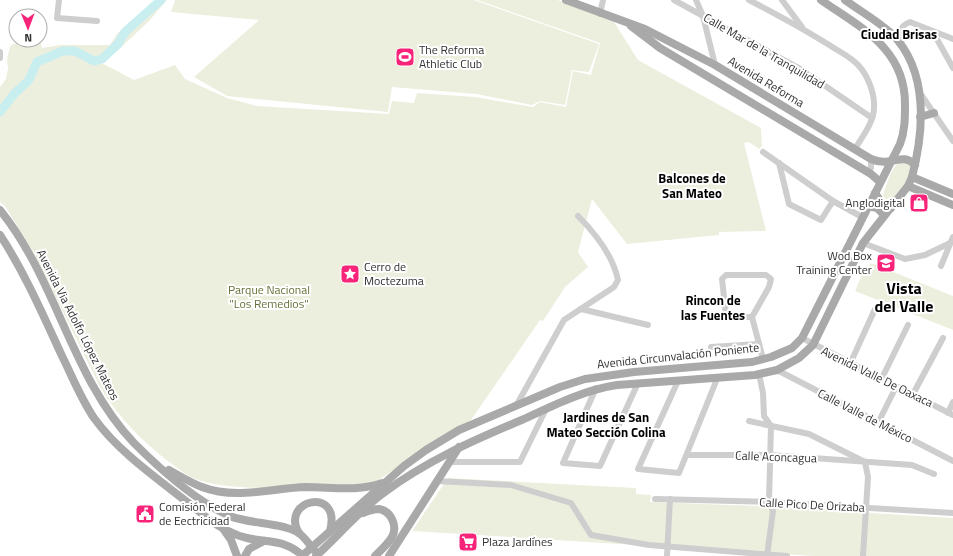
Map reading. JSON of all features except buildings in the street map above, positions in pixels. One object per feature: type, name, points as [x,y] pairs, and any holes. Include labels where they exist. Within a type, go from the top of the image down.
[{"type":"main road","name":"Avenida Reforma","points":[[567,0],[600,14],[645,29],[715,65],[871,159],[878,162],[890,162],[904,158],[915,164]]},
{"type":"main road","name":"Avenida Circunvalación Poniente","points":[[303,556],[386,481],[426,450],[452,434],[516,406],[560,387],[592,378],[748,362],[763,359],[792,348],[802,338],[900,144],[904,130],[905,94],[903,82],[890,54],[882,44],[821,0]]},
{"type":"main road","name":"Avenida Circunvalación Poniente","points":[[316,556],[381,495],[407,476],[459,447],[546,409],[596,388],[638,383],[717,379],[757,375],[777,370],[799,358],[812,345],[825,322],[862,243],[908,186],[915,164],[920,117],[920,93],[911,64],[902,49],[893,36],[885,29],[844,0]]},
{"type":"main road","name":"Avenida Reforma","points":[[628,23],[660,48],[867,171],[880,182]]},
{"type":"main road","points":[[920,117],[934,113]]},
{"type":"main road","points":[[912,177],[953,194]]},
{"type":"main road","points":[[908,186],[953,205]]},
{"type":"main road","points":[[875,193],[882,203],[891,208]]},
{"type":"main road","points":[[868,206],[877,208],[884,215]]},
{"type":"main road","name":"Avenida Via Adolfo López Mateos","points":[[0,210],[26,248],[101,401],[134,442],[185,487],[230,516],[299,533]]},
{"type":"main road","points":[[0,235],[18,262],[75,384],[93,416],[104,431],[124,451],[210,520],[240,537],[286,544],[294,548],[303,556]]},
{"type":"main road","points":[[30,288],[45,310],[50,312],[56,309]]},
{"type":"main road","points":[[814,315],[825,322]]},
{"type":"main road","points":[[748,362],[751,369],[757,375]]},
{"type":"main road","points":[[745,376],[748,362]]},
{"type":"main road","points":[[389,556],[459,447]]},
{"type":"main road","points":[[156,463],[202,487],[227,492],[270,492],[305,487],[363,489],[386,481]]},
{"type":"main road","points":[[320,556],[299,533],[295,520],[297,512],[301,506],[314,501],[321,503],[329,509],[332,522],[327,533]]},
{"type":"main road","points":[[359,515],[379,509],[384,511],[392,520],[394,527],[392,537],[375,556]]},
{"type":"main road","points":[[221,526],[232,540],[237,556]]},
{"type":"main road","points":[[245,556],[249,549],[264,541]]},
{"type":"street","points":[[59,0],[57,18],[97,21]]},
{"type":"street","points":[[600,14],[603,0]]},
{"type":"street","name":"Calle Mar de la Tranquilidad","points":[[674,0],[802,70],[872,118]]},
{"type":"street","points":[[696,0],[703,16],[715,65]]},
{"type":"street","points":[[749,0],[802,27],[858,65],[870,85],[874,108],[872,118],[856,149]]},
{"type":"street","points":[[782,0],[802,27]]},
{"type":"street","points":[[902,49],[900,35],[902,26],[914,22],[933,32],[953,39]]},
{"type":"street","points":[[933,32],[953,68]]},
{"type":"street","points":[[0,52],[0,58]]},
{"type":"street","points":[[740,95],[744,91],[746,84]]},
{"type":"street","points":[[920,93],[953,141]]},
{"type":"street","points":[[790,125],[789,118],[795,114]]},
{"type":"street","points":[[762,152],[834,201],[862,217]]},
{"type":"street","points":[[867,171],[872,165],[871,159]]},
{"type":"street","points":[[779,163],[789,204],[821,220],[834,201]]},
{"type":"street","points":[[926,193],[927,188],[931,185]]},
{"type":"street","points":[[516,406],[564,320],[580,308],[614,287],[618,280],[616,271],[594,232],[578,216]]},
{"type":"street","points":[[941,266],[953,237]]},
{"type":"street","points":[[862,243],[905,259],[925,255],[950,243]]},
{"type":"street","points":[[752,317],[728,317],[726,315],[723,277],[726,275],[766,275],[771,279],[769,287],[752,317],[763,359]]},
{"type":"street","points":[[580,308],[648,325]]},
{"type":"street","points":[[850,364],[875,309]]},
{"type":"street","points":[[881,380],[908,325]]},
{"type":"street","name":"Avenida Valle De Oaxaca","points":[[802,338],[812,345],[912,396],[951,414]]},
{"type":"street","points":[[912,396],[943,338]]},
{"type":"street","points":[[712,347],[759,344]]},
{"type":"street","name":"Calle Valle de México","points":[[777,370],[953,461]]},
{"type":"street","points":[[757,375],[763,393],[764,416],[771,426],[769,502],[773,511],[767,555]]},
{"type":"street","points":[[678,381],[638,469],[679,473],[688,455],[717,379]]},
{"type":"street","points":[[596,388],[563,464],[600,466],[638,383]]},
{"type":"street","points":[[878,423],[896,387]]},
{"type":"street","points":[[951,414],[953,402]]},
{"type":"street","points":[[449,462],[520,462],[546,409]]},
{"type":"street","points":[[749,422],[809,434],[865,462],[868,477],[863,556]]},
{"type":"street","name":"Calle Aconcagua","points":[[688,455],[770,456],[912,465],[934,474]]},
{"type":"street","points":[[437,481],[511,485],[570,503],[592,535],[649,545],[787,556]]},
{"type":"street","name":"Calle Pico De Orizaba","points":[[655,499],[769,502],[953,513]]},
{"type":"street","points":[[667,556],[670,499]]},
{"type":"green space","name":"Parque Nacional \"Los Remedios\"","points":[[155,0],[167,0],[149,21],[115,53],[98,61],[134,80],[175,65],[185,79],[227,98],[257,106],[389,114],[392,101],[414,103],[417,93],[475,97],[533,107],[540,102],[566,107],[573,71],[591,75],[600,43],[477,0],[558,0],[614,22],[638,60],[761,128],[762,146],[759,149],[749,142],[744,143],[766,231],[719,232],[719,235],[627,244],[592,199],[578,252],[588,267],[565,287],[543,321],[540,320],[471,420],[464,425],[375,482],[361,486],[254,488],[213,484],[195,479],[185,474],[149,445],[131,428],[115,409],[100,387],[34,253],[5,206],[0,202],[0,87],[6,79],[8,68],[7,59],[10,48],[48,48],[60,45],[110,45],[117,34]]},
{"type":"green space","name":"The Reforma Athletic Club","points":[[175,0],[474,0],[599,44],[589,72],[572,70],[565,105],[540,101],[532,105],[476,94],[392,87],[388,112],[227,96],[194,77],[259,20],[171,12]]},
{"type":"green space","points":[[902,160],[915,169],[892,203],[886,201],[883,195],[892,171]]},
{"type":"green space","points":[[871,263],[953,296],[953,330],[855,291],[861,277]]},
{"type":"green space","points":[[448,478],[636,488],[636,494],[651,495],[650,502],[757,506],[953,518],[953,556],[814,556],[412,531]]},
{"type":"waterway","points":[[0,112],[14,94],[29,80],[37,62],[63,51],[75,51],[94,61],[102,59],[118,44],[125,32],[161,0]]},
{"type":"place","name":"The Reforma Athletic Club","points":[[405,57]]},
{"type":"place","name":"Anglodigital","points":[[919,203]]},
{"type":"place","name":"Wod Box Training Center","points":[[886,263]]},
{"type":"place","name":"Cerro de Moctezuma","points":[[350,274]]},
{"type":"place","name":"Comisión Federal de Eectricidad","points":[[145,514]]},
{"type":"place","name":"Plaza Jardínes","points":[[468,542]]},
{"type":"district","name":"Ciudad Brisas","points":[[899,34]]},
{"type":"district","name":"Balcones de San Mateo","points":[[692,186]]},
{"type":"district","name":"Vista del Valle","points":[[904,297]]},
{"type":"district","name":"Rincon de las Fuentes","points":[[713,308]]},
{"type":"district","name":"Jardines de San Mateo Sección Colina","points":[[606,424]]}]
